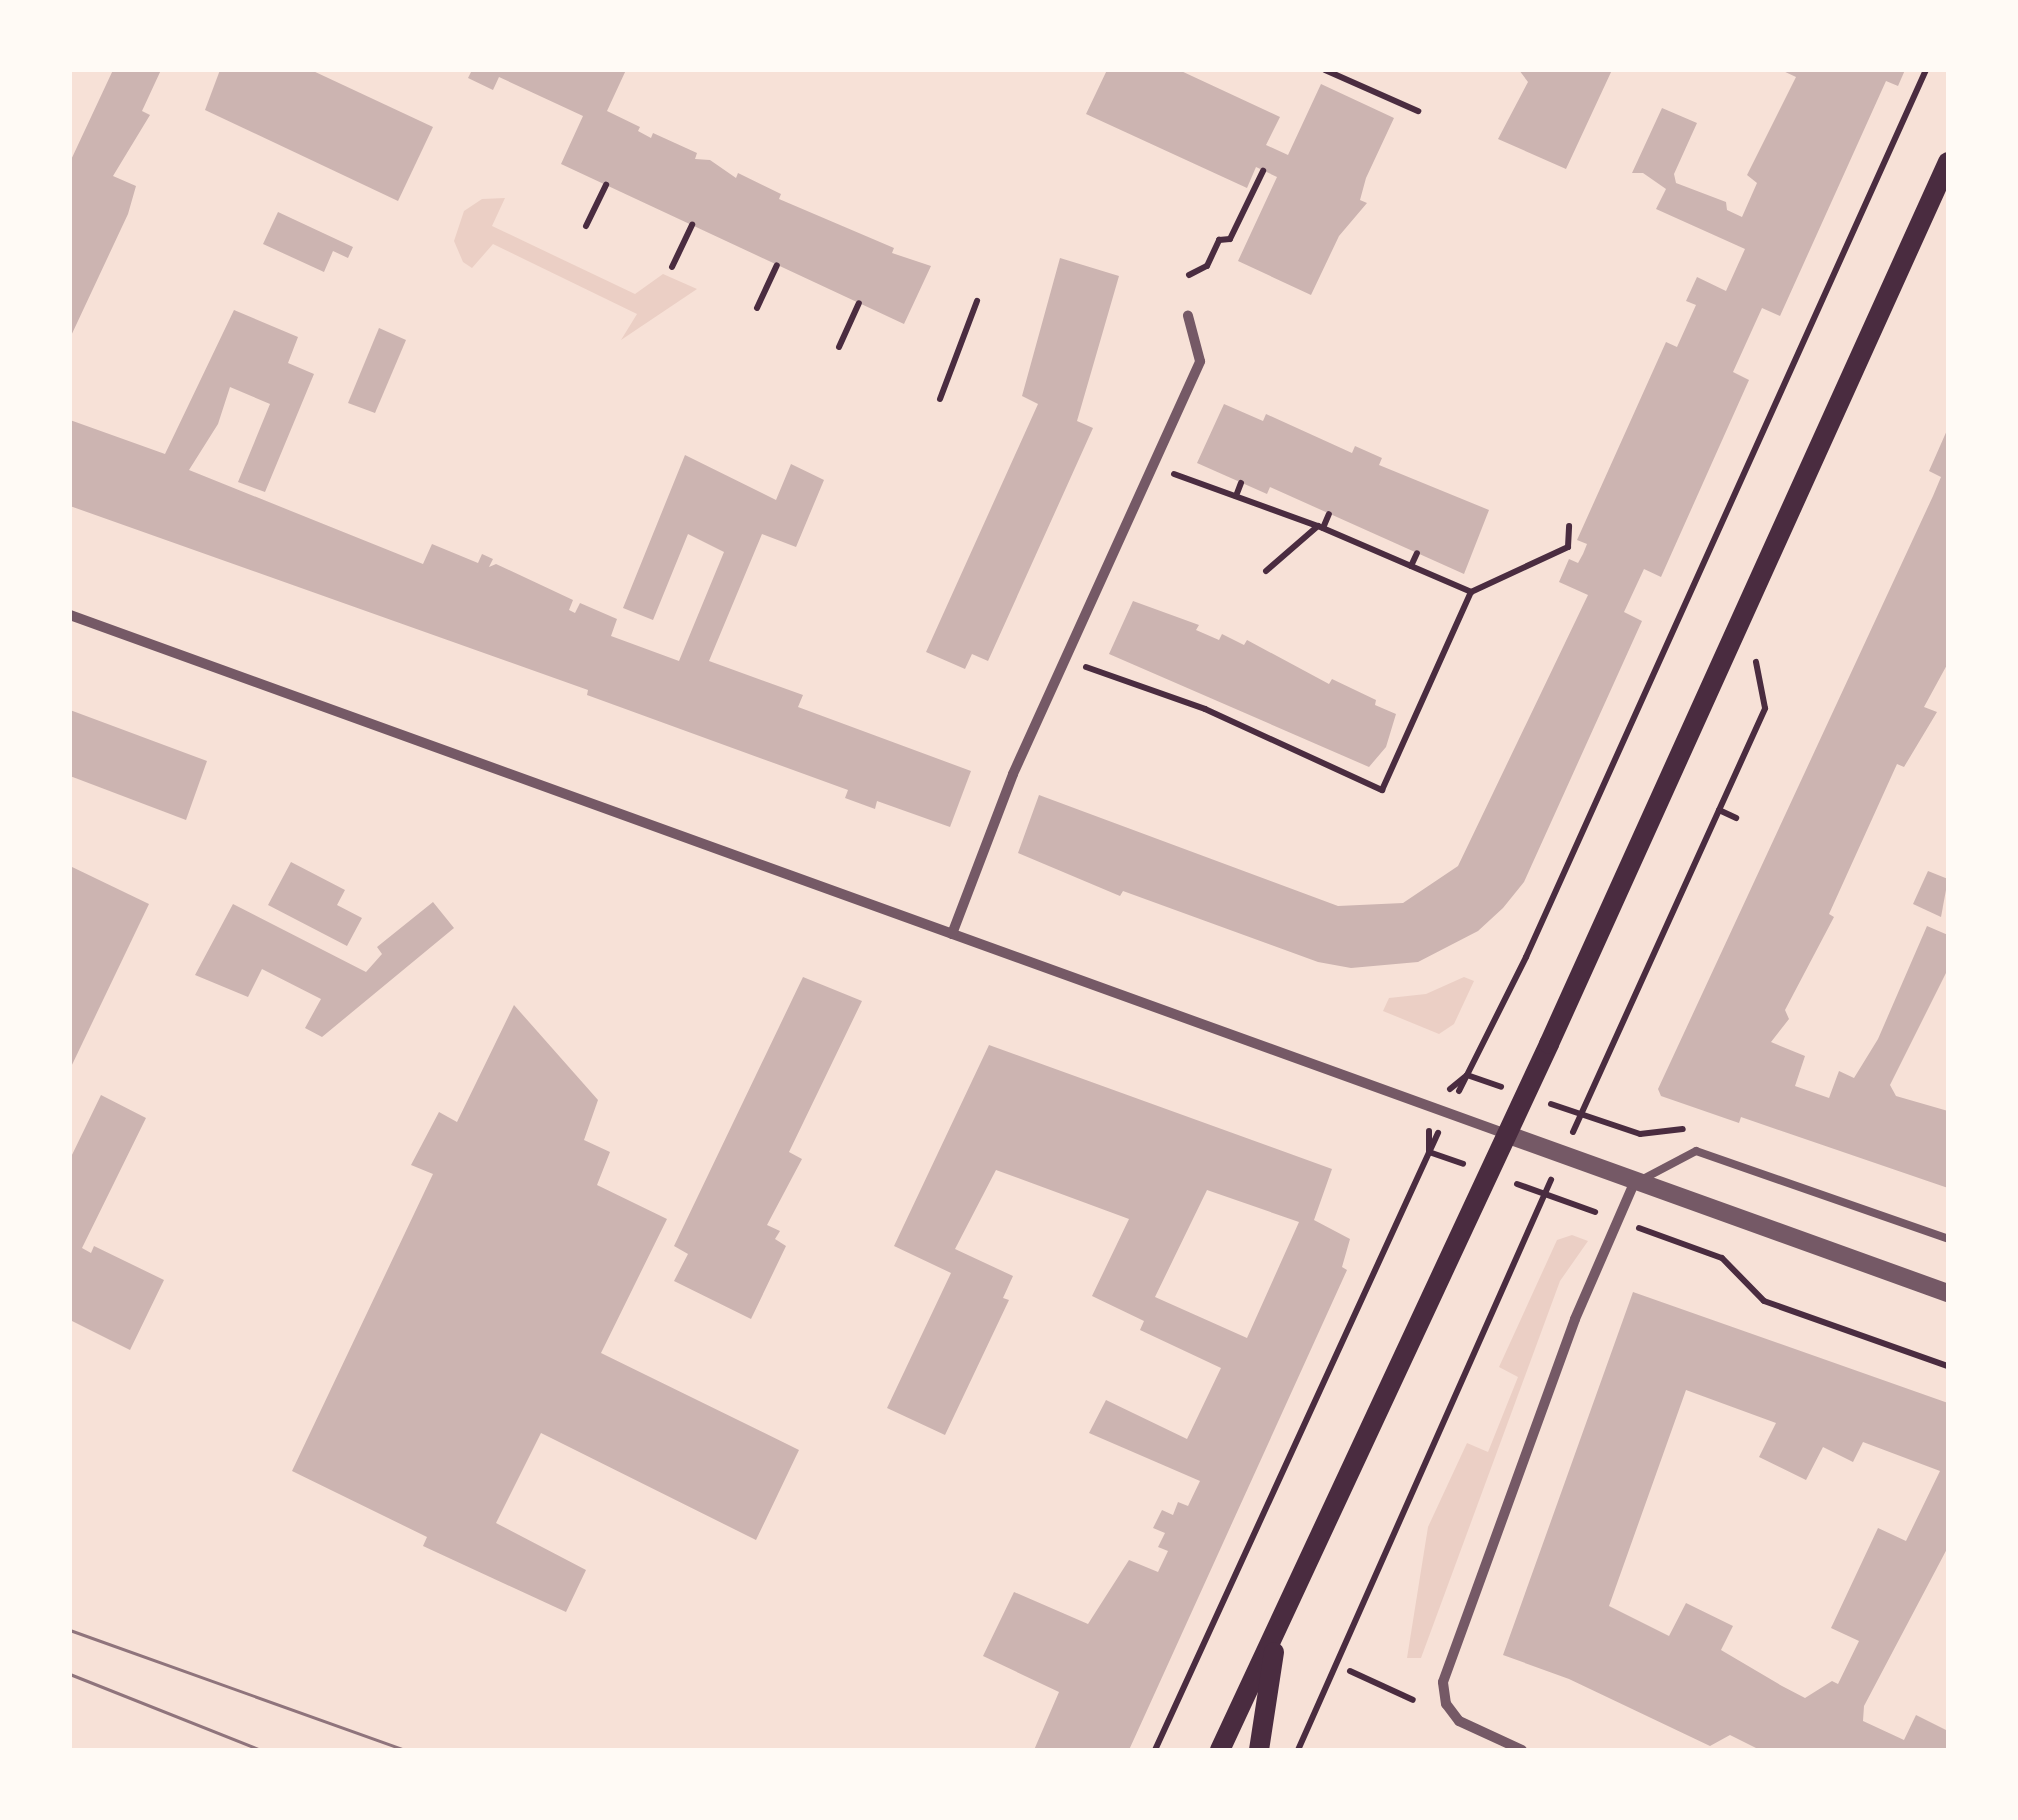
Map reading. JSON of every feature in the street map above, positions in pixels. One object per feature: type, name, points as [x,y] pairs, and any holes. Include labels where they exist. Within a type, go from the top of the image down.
[{"type":"main road","points":[[1220,1750],[1506,1134],[1948,162]]},
{"type":"main road","points":[[1259,1750],[1277,1630]]},
{"type":"street","points":[[952,934],[1013,774],[1200,361],[1188,316]]},
{"type":"street","points":[[70,615],[1634,1183],[1948,1292]]},
{"type":"street","points":[[1522,1750],[1459,1720],[1446,1704],[1443,1682],[1575,1320],[1634,1183]]},
{"type":"lane","points":[[1634,1183],[1696,1151],[1948,1239]]},
{"type":"path","points":[[1325,70],[1418,111]]},
{"type":"path","points":[[1489,1032],[1926,70]]},
{"type":"path","points":[[1189,275],[1207,266],[1220,240],[1230,238],[1263,170]]},
{"type":"path","points":[[586,226],[606,185]]},
{"type":"path","points":[[672,267],[692,225]]},
{"type":"path","points":[[757,308],[777,265]]},
{"type":"path","points":[[940,399],[977,301]]},
{"type":"path","points":[[839,347],[859,304]]},
{"type":"path","points":[[1173,474],[1321,527],[1471,592]]},
{"type":"path","points":[[1236,496],[1241,483]]},
{"type":"path","points":[[1266,571],[1321,527],[1329,514]]},
{"type":"path","points":[[1086,667],[1205,708],[1382,790],[1471,592],[1568,547],[1569,526]]},
{"type":"path","points":[[1411,566],[1417,553]]},
{"type":"path","points":[[1605,1062],[1766,708]]},
{"type":"path","points":[[1718,810],[1736,818]]},
{"type":"path","points":[[1155,1750],[1406,1196]]},
{"type":"path","points":[[1578,1206],[1600,1214]]},
{"type":"path","points":[[1298,1750],[1528,1228]]},
{"type":"path","points":[[1648,1231],[1722,1258],[1764,1300],[1948,1366]]},
{"type":"path","points":[[1350,1671],[1413,1700]]},
{"type":"shaded area","points":[[505,198],[492,226],[635,294],[663,274],[697,289],[621,340],[637,314],[493,244],[472,268],[463,262],[454,241],[464,211],[482,199]]},
{"type":"shaded area","points":[[1464,977],[1474,981],[1454,1024],[1439,1034],[1383,1011],[1389,998],[1426,994]]},
{"type":"shaded area","points":[[1572,1235],[1588,1241],[1560,1281],[1421,1658],[1407,1658],[1428,1527],[1467,1443],[1488,1452],[1518,1377],[1499,1367],[1557,1240]]},
{"type":"building","points":[[113,70],[161,70],[142,111],[150,115],[113,176],[136,186],[128,214],[70,338],[70,162]]},
{"type":"building","points":[[220,70],[311,70],[433,127],[398,201],[205,110]]},
{"type":"building","points":[[472,70],[626,70],[607,111],[640,127],[638,131],[651,138],[653,133],[697,153],[695,159],[710,160],[736,178],[738,173],[781,194],[779,199],[894,248],[892,253],[931,266],[904,324],[561,164],[583,116],[499,77],[493,90],[468,78]]},
{"type":"building","points":[[1107,70],[1179,70],[1280,117],[1266,145],[1288,155],[1321,84],[1394,118],[1366,178],[1360,200],[1367,203],[1339,236],[1311,295],[1238,261],[1277,177],[1256,167],[1247,188],[1086,114]]},
{"type":"building","points":[[1519,70],[1612,70],[1566,169],[1498,139],[1528,82]]},
{"type":"building","points":[[1781,70],[1905,70],[1898,86],[1886,81],[1780,316],[1762,308],[1733,372],[1749,380],[1661,577],[1644,569],[1624,612],[1642,621],[1524,882],[1503,908],[1478,931],[1418,962],[1351,968],[1318,962],[1123,891],[1120,896],[1018,853],[1039,795],[1338,906],[1403,903],[1458,866],[1588,595],[1559,582],[1569,559],[1578,563],[1583,554],[1587,544],[1577,540],[1666,342],[1677,347],[1696,305],[1686,301],[1697,277],[1726,291],[1745,249],[1656,209],[1666,189],[1643,173],[1632,173],[1662,108],[1697,123],[1674,174],[1676,183],[1726,202],[1727,210],[1742,217],[1757,183],[1747,175],[1796,77]]},
{"type":"building","points":[[278,212],[353,247],[348,258],[333,251],[324,272],[263,244]]},
{"type":"building","points":[[1060,258],[1119,276],[1077,421],[1093,428],[988,661],[972,654],[965,669],[926,652],[1038,404],[1022,396]]},
{"type":"building","points":[[234,310],[298,337],[288,363],[314,374],[265,492],[238,482],[270,404],[230,387],[218,424],[189,470],[423,564],[432,544],[478,563],[482,554],[493,559],[489,567],[496,564],[573,600],[569,610],[575,613],[580,603],[617,619],[611,636],[679,661],[724,552],[688,534],[653,620],[623,608],[685,455],[776,500],[791,464],[824,480],[796,547],[762,534],[709,661],[803,695],[798,707],[971,771],[950,827],[877,801],[875,809],[845,798],[848,790],[587,695],[588,690],[70,506],[70,420],[165,454]]},
{"type":"building","points":[[379,328],[406,340],[375,413],[348,403]]},
{"type":"building","points":[[1224,404],[1263,421],[1266,414],[1352,453],[1355,446],[1382,458],[1379,465],[1489,510],[1464,574],[1270,487],[1267,494],[1197,463]]},
{"type":"building","points":[[1948,428],[1948,663],[1924,707],[1937,712],[1904,767],[1897,764],[1829,914],[1834,917],[1785,1010],[1789,1019],[1771,1042],[1805,1056],[1795,1086],[1829,1098],[1839,1071],[1854,1078],[1878,1039],[1927,926],[1948,935],[1948,969],[1890,1085],[1896,1096],[1948,1111],[1948,1188],[1741,1117],[1739,1123],[1661,1096],[1658,1089],[1933,496],[1941,477],[1929,471]]},
{"type":"building","points":[[1133,601],[1199,625],[1196,630],[1219,640],[1222,634],[1244,645],[1247,640],[1329,684],[1332,679],[1376,700],[1375,705],[1396,714],[1386,747],[1369,767],[1109,654]]},
{"type":"building","points":[[70,710],[207,761],[186,820],[70,776]]},
{"type":"building","points":[[291,862],[345,890],[337,905],[362,918],[347,946],[268,905]]},
{"type":"building","points":[[70,866],[149,904],[70,1069]]},
{"type":"building","points":[[1928,871],[1948,879],[1941,917],[1913,904]]},
{"type":"building","points":[[433,902],[454,928],[322,1037],[305,1028],[321,999],[262,969],[248,997],[195,975],[233,904],[366,972],[382,954],[377,947]]},
{"type":"building","points":[[803,977],[862,1001],[789,1152],[802,1159],[767,1225],[780,1231],[775,1239],[786,1246],[751,1319],[674,1281],[688,1254],[674,1246]]},
{"type":"building","points":[[514,1005],[598,1100],[584,1140],[610,1152],[597,1185],[667,1219],[601,1353],[799,1450],[756,1540],[541,1433],[496,1523],[586,1570],[566,1612],[423,1546],[427,1537],[292,1471],[433,1174],[411,1165],[439,1112],[457,1122]]},
{"type":"building","points":[[989,1045],[1332,1169],[1314,1220],[1350,1239],[1342,1267],[1347,1270],[1129,1750],[1034,1750],[1059,1692],[983,1656],[1014,1592],[1088,1624],[1129,1560],[1158,1572],[1168,1551],[1158,1547],[1165,1533],[1153,1528],[1162,1510],[1173,1515],[1178,1502],[1188,1506],[1200,1481],[1089,1433],[1106,1400],[1187,1439],[1221,1368],[1140,1330],[1144,1321],[1092,1296],[1129,1219],[996,1170],[955,1249],[1013,1276],[1003,1298],[1009,1300],[945,1435],[887,1408],[951,1273],[894,1246]],"holes":[[[1207,1190],[1299,1222],[1247,1338],[1155,1297]]]},
{"type":"building","points":[[101,1095],[146,1118],[82,1248],[91,1253],[94,1246],[164,1280],[130,1350],[70,1320],[70,1159]]},
{"type":"building","points":[[1633,1292],[1948,1403],[1948,1547],[1864,1706],[1863,1721],[1904,1740],[1916,1715],[1948,1731],[1948,1750],[1760,1750],[1730,1735],[1710,1746],[1569,1679],[1503,1655]],"holes":[[[1686,1390],[1776,1423],[1759,1457],[1806,1480],[1823,1447],[1853,1462],[1863,1442],[1940,1471],[1906,1541],[1878,1528],[1831,1628],[1859,1641],[1838,1684],[1832,1681],[1805,1698],[1721,1650],[1733,1626],[1686,1603],[1669,1636],[1609,1606]]]},
{"type":"tram line","points":[[70,1630],[405,1750]]},
{"type":"tram line","points":[[70,1674],[261,1750]]}]
